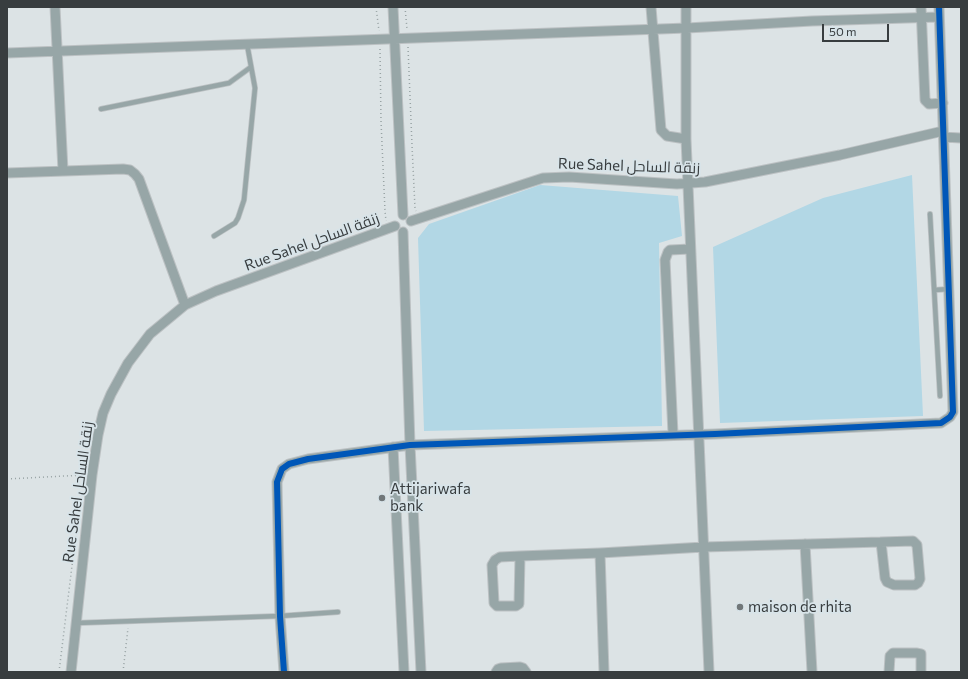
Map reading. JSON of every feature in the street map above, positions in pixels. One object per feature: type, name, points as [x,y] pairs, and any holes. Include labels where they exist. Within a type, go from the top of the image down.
[{"type":"street","points":[[55,7],[63,171]]},
{"type":"street","points":[[393,7],[402,215]]},
{"type":"street","points":[[650,7],[660,130],[667,136],[686,139]]},
{"type":"street","points":[[686,7],[686,139],[709,672]]},
{"type":"street","points":[[921,7],[925,100],[929,104],[942,103]]},
{"type":"street","points":[[284,672],[280,616],[277,482],[282,469],[289,464],[308,459],[410,445],[942,423],[950,417],[953,412],[939,7]]},
{"type":"street","points":[[7,53],[408,39],[687,28],[812,21],[939,17]]},
{"type":"street","name":"Rue Sahel زنقة الساحل","points":[[415,219],[543,178],[569,177],[688,184],[705,182],[944,134],[961,138]]},
{"type":"street","points":[[7,173],[130,170],[139,180],[185,305]]},
{"type":"street","points":[[402,215],[415,219],[410,228],[404,232],[391,228],[395,220],[402,215]]},
{"type":"street","name":"Rue Sahel زنقة الساحل","points":[[71,672],[92,475],[98,435],[103,412],[128,363],[150,334],[185,305],[216,292],[391,228]]},
{"type":"street","points":[[404,232],[410,445],[421,672]]},
{"type":"street","points":[[673,434],[665,260],[670,250],[690,249]]},
{"type":"street","points":[[393,447],[404,672]]},
{"type":"street","points":[[520,556],[519,604],[516,606],[497,606],[494,603],[493,562],[500,557],[520,556],[600,553],[704,547],[913,541],[916,543],[920,579],[918,583],[894,585],[887,582],[885,578],[880,542]]},
{"type":"street","points":[[805,544],[812,672]]},
{"type":"street","points":[[600,553],[604,672]]},
{"type":"street","points":[[889,672],[890,658],[893,652],[921,654],[921,672]]},
{"type":"street","points":[[496,672],[501,668],[520,667],[526,672]]},
{"type":"lane","points":[[214,236],[235,223],[244,200],[255,88],[247,44]]},
{"type":"lane","points":[[101,109],[228,83],[251,66]]},
{"type":"lane","points":[[930,214],[940,396]]},
{"type":"lane","points":[[935,290],[949,288]]},
{"type":"lane","points":[[76,623],[280,616],[338,612]]},
{"type":"path","points":[[376,7],[380,40],[385,211],[391,228]]},
{"type":"path","points":[[405,7],[408,39],[415,219]]},
{"type":"path","points":[[7,479],[92,475]]},
{"type":"path","points":[[59,672],[76,530]]},
{"type":"path","points":[[123,672],[129,622]]},
{"type":"shaded area","points":[[912,175],[923,416],[720,423],[713,247],[823,198]]},
{"type":"shaded area","points":[[540,185],[678,196],[682,236],[659,243],[662,426],[424,431],[418,238],[429,224]]},
{"type":"cycle path","points":[[284,672],[280,616],[277,482],[282,469],[289,464],[308,459],[410,445],[715,434],[941,423],[950,417],[953,412],[939,7]]},
{"type":"place","name":"Attijariwafa bank","points":[[382,498]]},
{"type":"place","name":"maison de rhita","points":[[740,607]]}]
